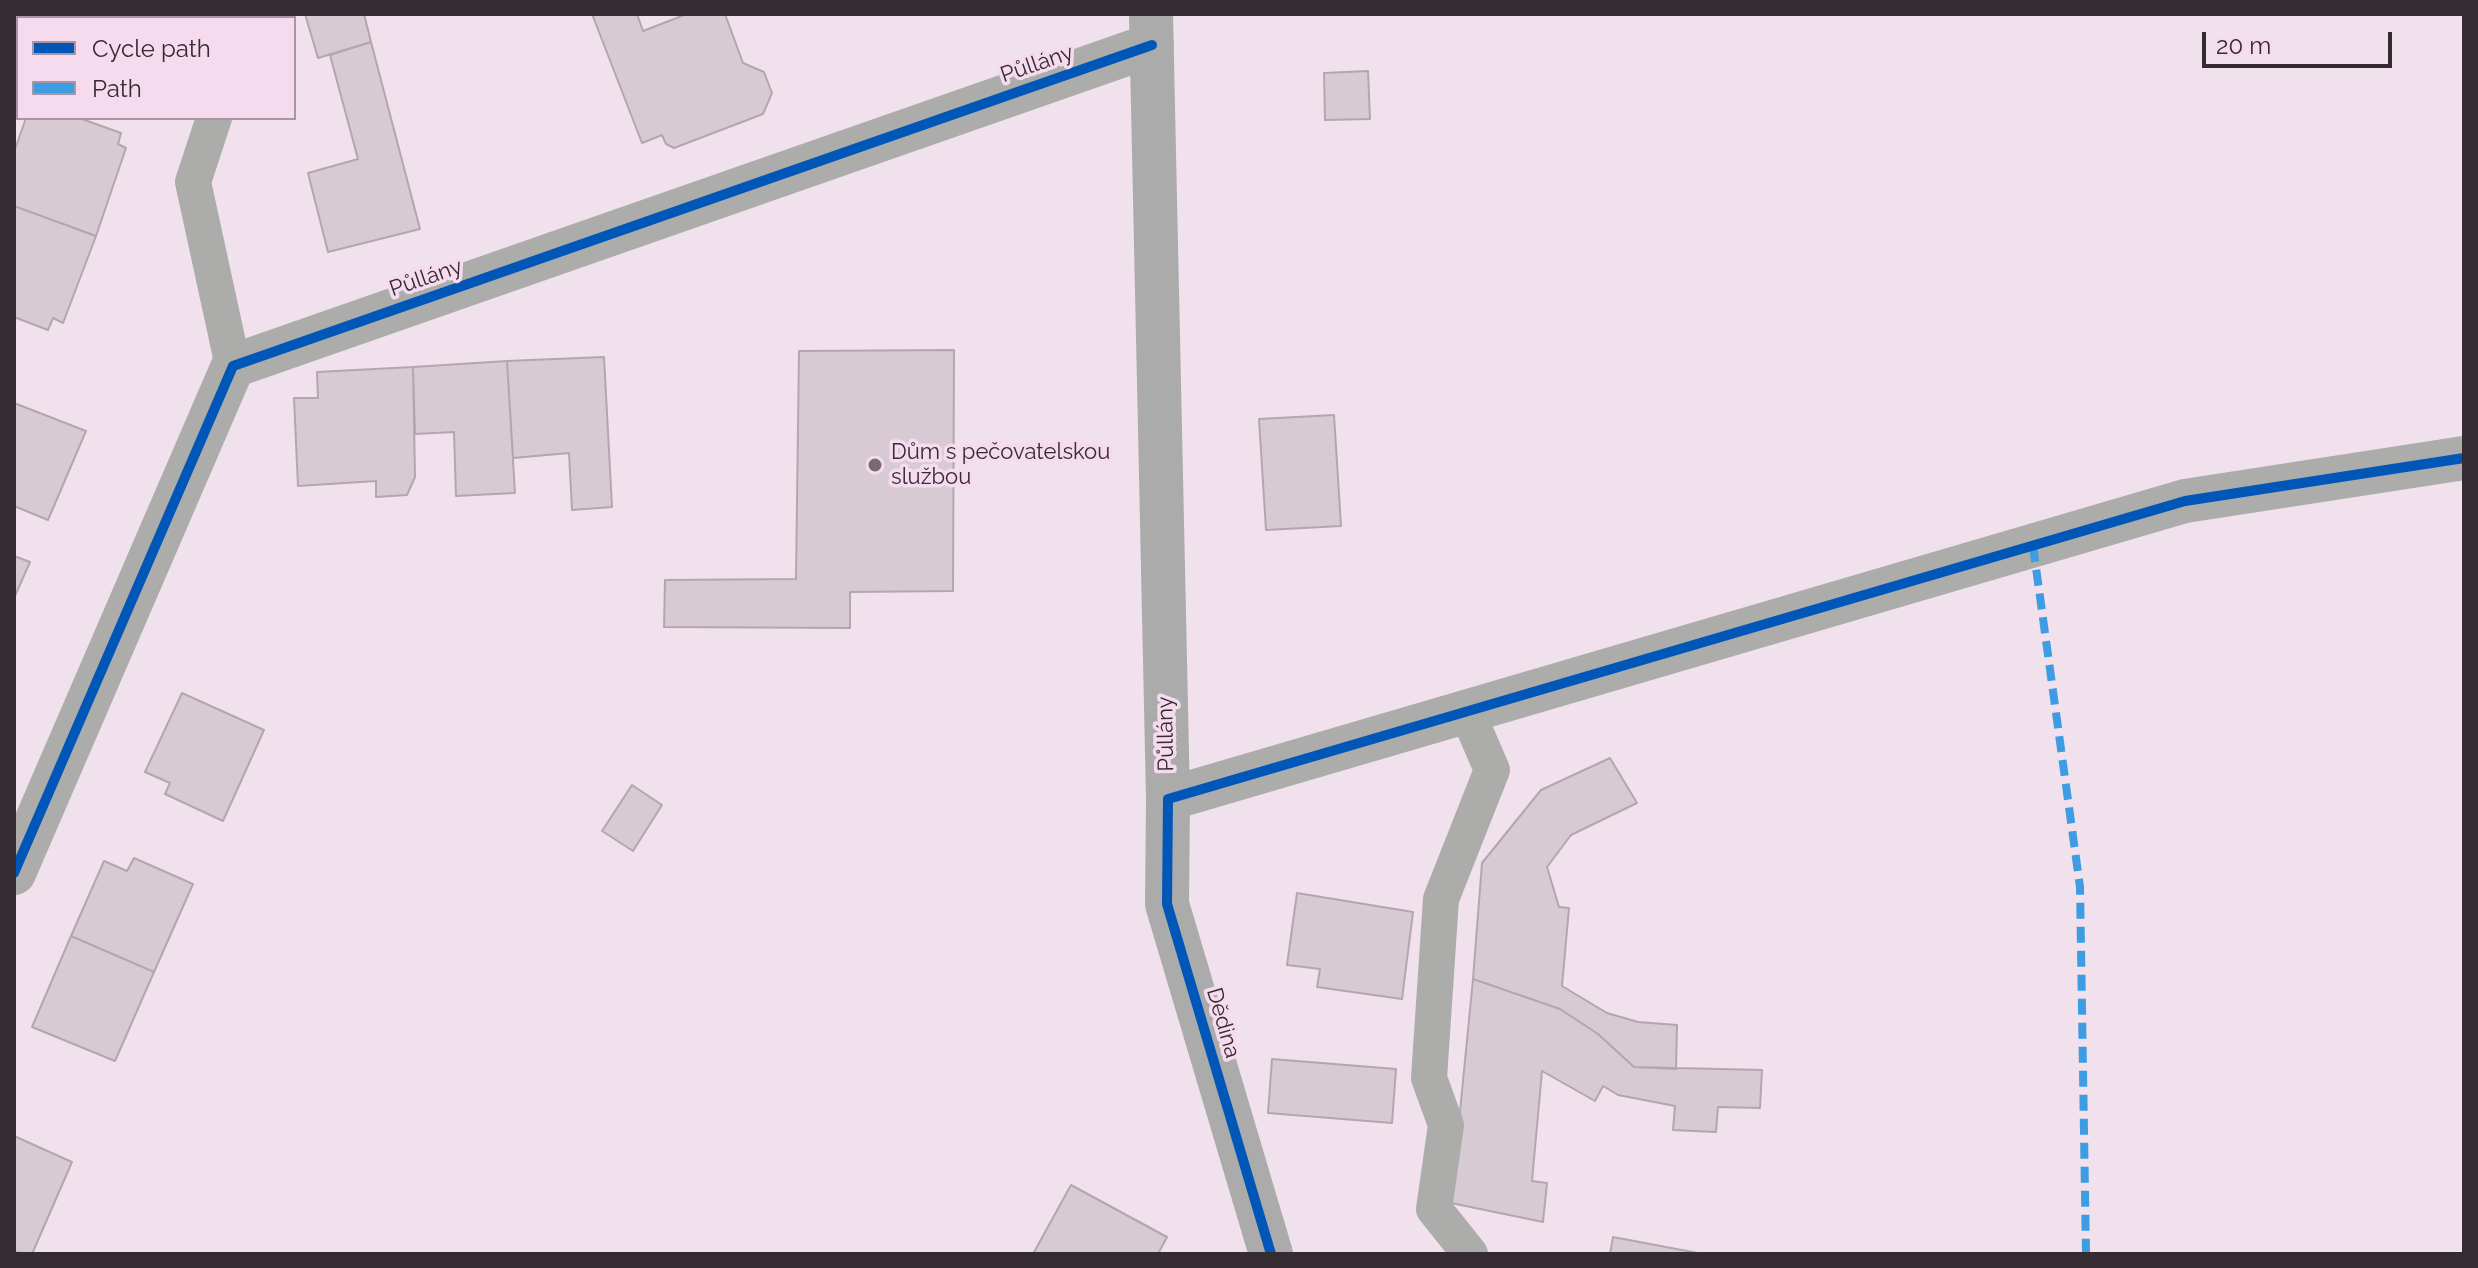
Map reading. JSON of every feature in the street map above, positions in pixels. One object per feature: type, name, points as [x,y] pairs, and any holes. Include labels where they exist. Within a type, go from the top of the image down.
[{"type":"street","name":"Půllány","points":[[233,366],[1152,29],[1168,799]]},
{"type":"street","points":[[14,873],[233,366]]},
{"type":"street","points":[[1168,799],[2185,501],[2464,458]]},
{"type":"street","name":"Dědina","points":[[1168,799],[1167,904],[1271,1254]]},
{"type":"lane","points":[[213,120],[193,182],[233,366]]},
{"type":"lane","points":[[1467,712],[1492,770],[1441,899],[1429,1078],[1446,1125],[1434,1209],[1470,1254]]},
{"type":"building","points":[[305,14],[364,14],[371,42],[318,58]]},
{"type":"building","points":[[592,14],[637,14],[643,31],[687,14],[725,14],[743,63],[764,72],[772,93],[763,114],[674,148],[666,144],[662,135],[642,143]]},
{"type":"building","points":[[371,42],[420,229],[328,252],[308,173],[358,159],[330,55]]},
{"type":"building","points":[[1368,71],[1370,119],[1325,120],[1324,73]]},
{"type":"building","points":[[25,120],[85,120],[121,133],[118,144],[126,148],[96,236],[14,206],[14,152]]},
{"type":"building","points":[[14,206],[96,236],[63,323],[53,318],[48,330],[14,317]]},
{"type":"building","name":"Dům s pečovatelskou službou","points":[[954,350],[953,591],[850,592],[850,628],[664,627],[665,580],[796,579],[799,351]]},
{"type":"building","points":[[604,357],[612,507],[572,510],[569,453],[513,458],[507,361]]},
{"type":"building","points":[[507,361],[515,493],[456,496],[454,432],[415,434],[413,367]]},
{"type":"building","points":[[413,367],[415,477],[407,495],[376,497],[376,481],[298,486],[294,398],[318,398],[317,372]]},
{"type":"building","points":[[14,403],[86,431],[48,520],[14,506]]},
{"type":"building","points":[[1334,415],[1341,526],[1266,530],[1259,419]]},
{"type":"building","points":[[14,556],[30,562],[14,598]]},
{"type":"building","points":[[182,693],[264,730],[223,821],[165,794],[170,783],[145,772]]},
{"type":"building","points":[[1610,758],[1637,803],[1571,835],[1547,867],[1559,907],[1569,908],[1562,986],[1607,1013],[1638,1022],[1677,1025],[1676,1069],[1634,1067],[1598,1034],[1560,1009],[1473,979],[1482,863],[1541,790]]},
{"type":"building","points":[[632,785],[662,805],[633,851],[602,831]]},
{"type":"building","points":[[134,858],[193,884],[154,972],[71,936],[104,861],[127,871]]},
{"type":"building","points":[[1297,893],[1413,912],[1402,999],[1317,987],[1320,969],[1287,965]]},
{"type":"building","points":[[71,936],[154,972],[115,1061],[32,1027]]},
{"type":"building","points":[[1473,979],[1560,1009],[1598,1034],[1634,1067],[1762,1070],[1760,1108],[1718,1107],[1716,1132],[1673,1130],[1675,1106],[1618,1095],[1603,1086],[1595,1101],[1542,1071],[1532,1181],[1547,1183],[1543,1222],[1451,1203]]},
{"type":"building","points":[[1272,1059],[1396,1069],[1392,1123],[1268,1113]]},
{"type":"building","points":[[14,1136],[72,1162],[32,1254],[14,1252]]},
{"type":"building","points":[[1071,1185],[1167,1237],[1158,1254],[1033,1254]]},
{"type":"building","points":[[1613,1237],[1703,1254],[1610,1254]]},
{"type":"marked path","points":[[2033,546],[2080,887],[2086,1254]]},
{"type":"cycle path","points":[[14,873],[233,366],[1152,45]]},
{"type":"cycle path","points":[[1271,1254],[1167,904],[1168,799],[2185,501],[2464,458]]},
{"type":"place","name":"Dům s pečovatelskou službou","points":[[875,465]]}]
